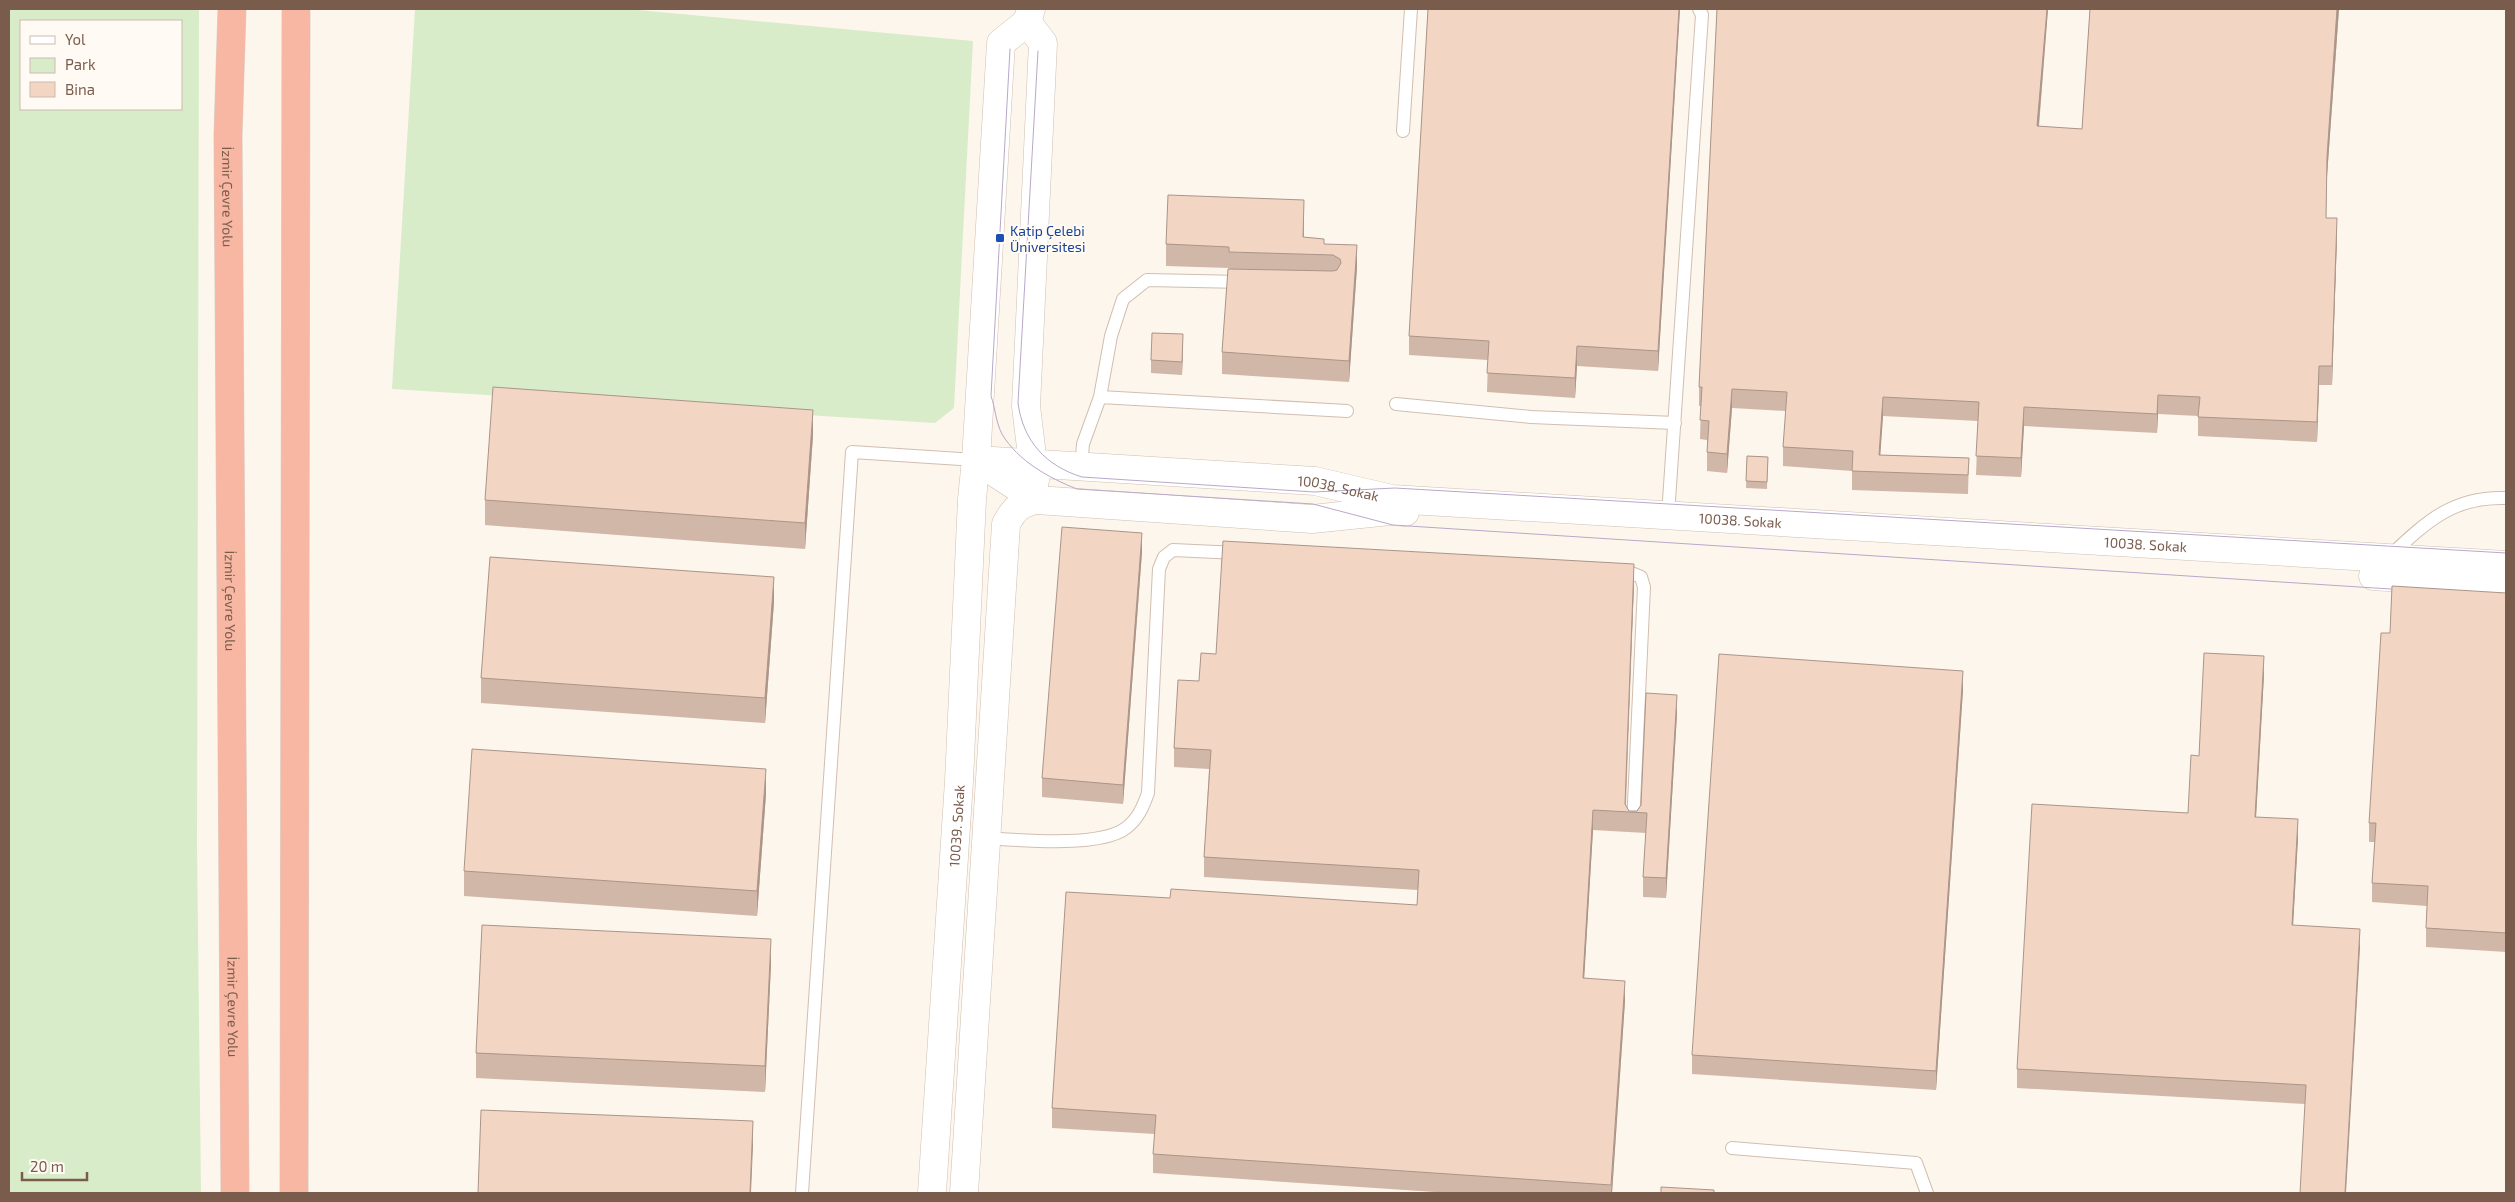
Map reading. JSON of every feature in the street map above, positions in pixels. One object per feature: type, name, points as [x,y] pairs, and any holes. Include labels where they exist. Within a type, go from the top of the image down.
[{"type":"highway","name":"İzmir Çevre Yolu","points":[[232,9],[228,135],[235,1193]]},
{"type":"highway","points":[[294,1193],[296,9]]},
{"type":"street","name":"10039. Sokak","points":[[932,1193],[959,781],[972,499],[1002,43],[1029,15]]},
{"type":"street","points":[[1029,15],[1043,43],[1026,406],[1037,500]]},
{"type":"street","points":[[976,460],[1037,500]]},
{"type":"street","name":"10038. Sokak","points":[[976,460],[1315,481],[1392,499],[2506,565]]},
{"type":"street","points":[[964,1193],[1006,524],[1014,509],[1025,502],[1037,500]]},
{"type":"street","name":"10038. Sokak","points":[[1037,500],[1312,519],[1390,511],[2506,585]]},
{"type":"lane","points":[[1403,131],[1411,9]]},
{"type":"lane","points":[[1668,515],[1702,15],[1699,9]]},
{"type":"lane","points":[[1081,466],[1083,444],[1100,397],[1111,336],[1123,300],[1147,280],[1255,282]]},
{"type":"lane","points":[[1100,397],[1347,411]]},
{"type":"lane","points":[[1396,404],[1531,417],[1675,423]]},
{"type":"lane","points":[[802,1193],[852,452],[976,460]]},
{"type":"lane","points":[[2388,558],[2424,524],[2449,508],[2476,500],[2506,498]]},
{"type":"lane","points":[[986,838],[1086,841],[1125,829],[1140,814],[1148,793],[1159,569],[1164,557],[1173,550],[1252,554]]},
{"type":"lane","points":[[1609,571],[1629,572],[1641,577],[1644,587],[1633,824]]},
{"type":"lane","points":[[1732,1148],[1916,1163],[1927,1193]]},
{"type":"green space","points":[[9,9],[199,9],[197,846],[201,1193],[9,1193]]},
{"type":"green space","points":[[415,9],[627,9],[973,41],[954,408],[935,423],[392,389]]},
{"type":"building","points":[[1428,9],[1679,9],[1658,351],[1577,346],[1575,378],[1487,373],[1489,341],[1409,336]]},
{"type":"building","points":[[1717,9],[2047,9],[2037,126],[2082,129],[2090,9],[2337,9],[2327,157],[2326,218],[2337,218],[2332,366],[2319,366],[2317,422],[2198,417],[2200,397],[2158,395],[2157,414],[2024,407],[2021,458],[1976,456],[1979,402],[1883,397],[1879,455],[1969,458],[1968,475],[1852,471],[1853,451],[1783,447],[1787,392],[1732,389],[1727,454],[1707,452],[1709,421],[1700,420],[1702,387],[1699,387]]},
{"type":"building","points":[[1168,195],[1304,200],[1303,237],[1324,239],[1324,244],[1357,245],[1349,361],[1222,352],[1228,269],[1333,271],[1337,270],[1341,263],[1340,259],[1333,255],[1229,252],[1229,247],[1166,244]]},
{"type":"building","points":[[1152,333],[1183,334],[1182,362],[1151,360]]},
{"type":"building","points":[[493,387],[813,410],[805,523],[485,500]]},
{"type":"building","points":[[1747,456],[1768,457],[1767,482],[1746,481]]},
{"type":"building","points":[[1062,527],[1142,533],[1123,785],[1042,778]]},
{"type":"building","points":[[1223,541],[1634,564],[1625,804],[1629,811],[1637,811],[1641,805],[1646,693],[1677,695],[1666,878],[1643,877],[1647,813],[1593,810],[1583,978],[1625,981],[1611,1185],[1153,1154],[1156,1115],[1052,1108],[1066,892],[1170,898],[1171,889],[1417,905],[1419,870],[1204,857],[1211,750],[1174,748],[1178,680],[1199,681],[1201,653],[1216,654]]},
{"type":"building","points":[[490,557],[774,577],[765,698],[481,678]]},
{"type":"building","points":[[2392,586],[2506,593],[2506,933],[2426,928],[2428,886],[2372,883],[2376,823],[2369,823],[2381,633],[2390,633]]},
{"type":"building","points":[[2204,653],[2264,656],[2255,817],[2298,819],[2292,925],[2360,929],[2345,1193],[2300,1193],[2306,1085],[2017,1069],[2032,804],[2188,813],[2191,755],[2199,756]]},
{"type":"building","points":[[1719,654],[1963,671],[1936,1071],[1692,1055]]},
{"type":"building","points":[[472,749],[766,769],[757,891],[464,871]]},
{"type":"building","points":[[482,925],[771,939],[765,1066],[476,1053]]},
{"type":"building","points":[[481,1110],[753,1121],[750,1193],[478,1193]]},
{"type":"building","points":[[1661,1187],[1714,1190],[1714,1193],[1661,1193]]},
{"type":"tram line","points":[[1010,49],[991,396],[1000,430],[1009,444],[1035,468],[1077,489],[1313,504],[1393,525],[2406,590]]},
{"type":"tram line","points":[[1038,51],[1018,403],[1025,429],[1038,450],[1058,466],[1082,477],[1314,492],[1395,488],[2506,553]]},
{"type":"place","name":"Katip Çelebi Üniversitesi","points":[[1000,238]]}]
